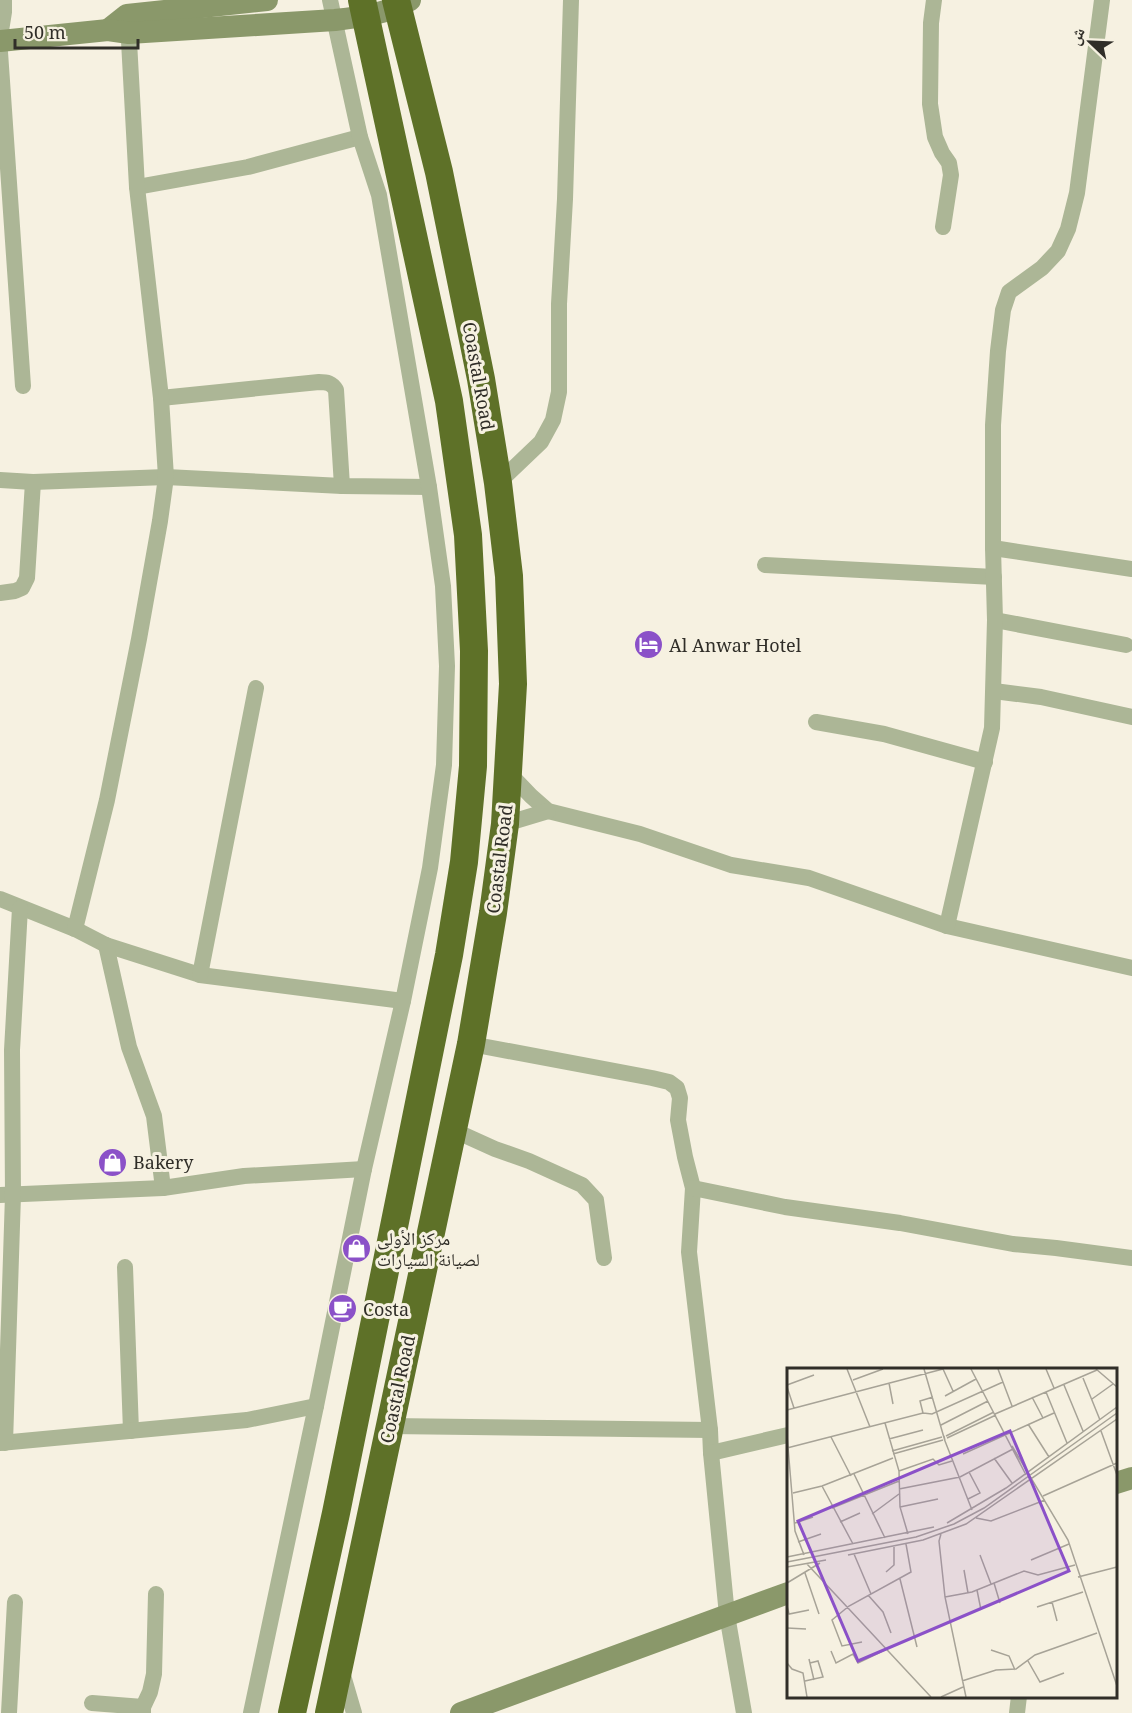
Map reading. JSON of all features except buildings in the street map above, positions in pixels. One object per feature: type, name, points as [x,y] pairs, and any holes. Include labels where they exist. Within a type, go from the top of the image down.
[{"type":"highway","name":"Coastal Road","points":[[329,1713],[471,1044],[505,824],[513,684],[509,576],[498,483],[481,379],[402,2]]},
{"type":"highway","name":"Coastal Road","points":[[292,1713],[339,1501],[449,955],[464,862],[473,766],[474,651],[466,524],[449,401],[364,8]]},
{"type":"street","points":[[4,0],[0,39],[121,26],[364,8],[402,2]]},
{"type":"street","points":[[121,26],[267,0]]},
{"type":"street","points":[[498,483],[541,442],[553,420],[559,392],[571,0]]},
{"type":"street","points":[[933,0],[930,104],[935,137],[949,163],[951,175],[943,227]]},
{"type":"street","points":[[948,926],[992,728],[995,620],[993,425],[1003,310],[1009,292],[1042,268],[1058,251],[1068,229],[1077,193],[1102,0]]},
{"type":"street","points":[[251,1713],[364,1169],[403,1000],[430,868],[444,765],[447,666],[443,586],[429,487],[379,195],[360,137],[332,10]]},
{"type":"street","points":[[75,929],[107,800],[137,650],[166,477],[160,398],[121,26]]},
{"type":"street","points":[[0,52],[23,386]]},
{"type":"street","points":[[137,187],[248,167],[360,137]]},
{"type":"street","points":[[160,398],[328,382],[336,390],[342,486]]},
{"type":"street","points":[[0,480],[33,482],[166,477],[342,486],[429,487]]},
{"type":"street","points":[[0,593],[22,588],[27,578],[33,482]]},
{"type":"street","points":[[993,548],[1132,569]]},
{"type":"street","points":[[765,565],[994,577]]},
{"type":"street","points":[[995,620],[1126,645]]},
{"type":"street","points":[[200,975],[256,688]]},
{"type":"street","points":[[994,691],[1041,697],[1132,717]]},
{"type":"street","points":[[816,722],[884,734],[985,762]]},
{"type":"street","points":[[508,772],[548,811],[640,834],[731,865],[809,878],[948,926],[1132,968]]},
{"type":"street","points":[[505,824],[548,811]]},
{"type":"street","points":[[0,899],[75,929],[106,945],[200,975],[403,1000]]},
{"type":"street","points":[[20,908],[6,1195],[3,1443],[248,1420],[316,1406]]},
{"type":"street","points":[[106,945],[129,1047],[154,1116],[163,1188]]},
{"type":"street","points":[[471,1044],[669,1082],[677,1088],[680,1098],[678,1120],[693,1188],[689,1252],[710,1430],[727,1616],[744,1713]]},
{"type":"street","points":[[453,1130],[582,1185],[596,1200],[604,1258]]},
{"type":"street","points":[[6,1195],[163,1188],[244,1176],[364,1169]]},
{"type":"street","points":[[693,1188],[785,1208],[900,1223],[1013,1244],[1132,1258]]},
{"type":"street","points":[[125,1267],[131,1431]]},
{"type":"street","points":[[390,1426],[710,1430]]},
{"type":"street","points":[[711,1454],[787,1435]]},
{"type":"street","points":[[1117,1483],[1132,1478]]},
{"type":"street","points":[[92,1703],[143,1710],[154,1674],[156,1594]]},
{"type":"street","points":[[461,1713],[787,1594]]},
{"type":"street","points":[[9,1713],[15,1602]]},
{"type":"street","points":[[339,1662],[354,1713]]},
{"type":"street","points":[[1017,1713],[1019,1698]]},
{"type":"place","name":"Al Anwar Hotel","points":[[648,645]]},
{"type":"place","name":"Bakery","points":[[112,1162]]},
{"type":"place","name":"مركز الأولى لصيانة السيارات","points":[[356,1248]]},
{"type":"place","name":"Costa","points":[[342,1309]]}]
